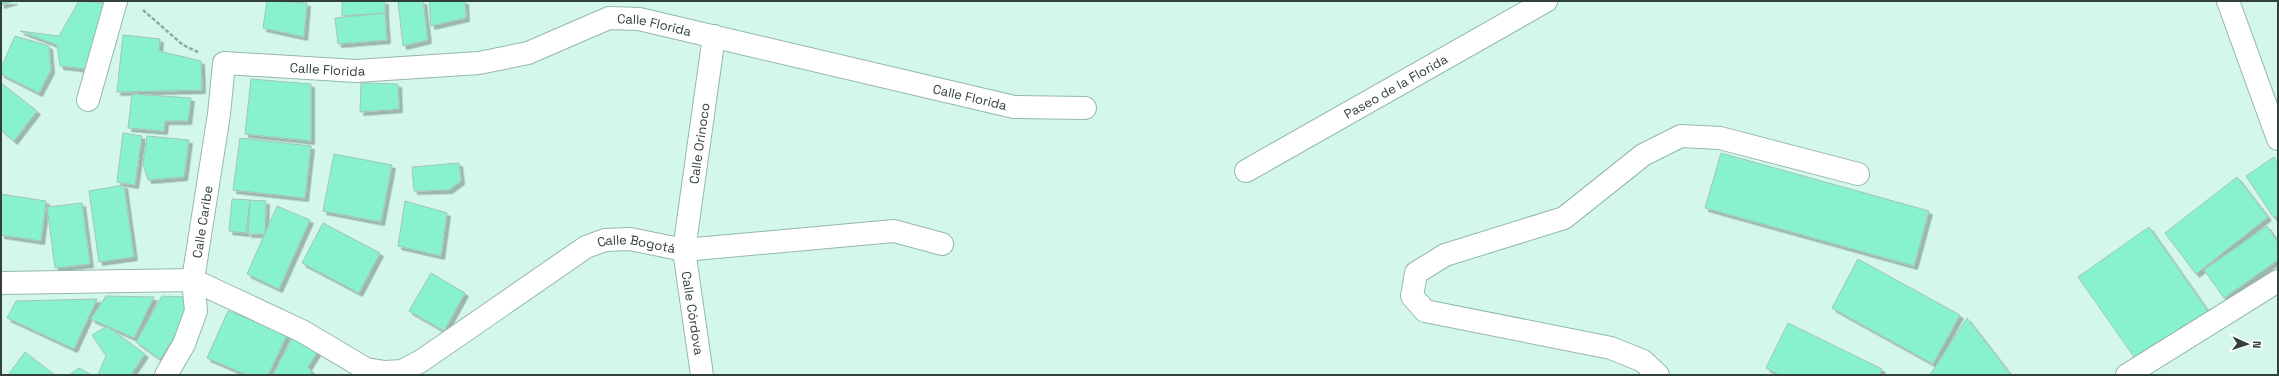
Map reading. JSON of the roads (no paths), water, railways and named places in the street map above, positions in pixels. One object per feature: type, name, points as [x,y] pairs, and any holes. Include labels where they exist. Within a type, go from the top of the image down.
[{"type":"street","points":[[88,100],[116,1]]},
{"type":"street","name":"Paseo de la Florida","points":[[1246,171],[1546,1]]},
{"type":"street","points":[[2228,1],[2278,139]]},
{"type":"street","name":"Calle Florida","points":[[224,63],[356,71],[478,63],[528,53],[608,18],[638,18],[1014,107],[1085,108]]},
{"type":"street","name":"Calle Orinoco","points":[[684,250],[714,36]]},
{"type":"street","name":"Calle Caribe","points":[[166,375],[184,344],[196,311],[193,280],[219,114],[224,63]]},
{"type":"street","points":[[1658,375],[1643,361],[1611,348],[1425,311],[1412,296],[1416,273],[1445,255],[1564,218],[1643,155],[1681,136],[1720,138],[1858,174]]},
{"type":"street","name":"Calle Bogotá","points":[[193,280],[302,331],[366,369],[385,372],[402,371],[421,361],[586,247],[605,240],[630,239],[684,250],[894,231],[942,244]]},
{"type":"street","name":"Calle Córdova","points":[[684,250],[702,375]]},
{"type":"street","points":[[2,284],[193,280]]},
{"type":"street","points":[[2127,375],[2278,281]]}]
